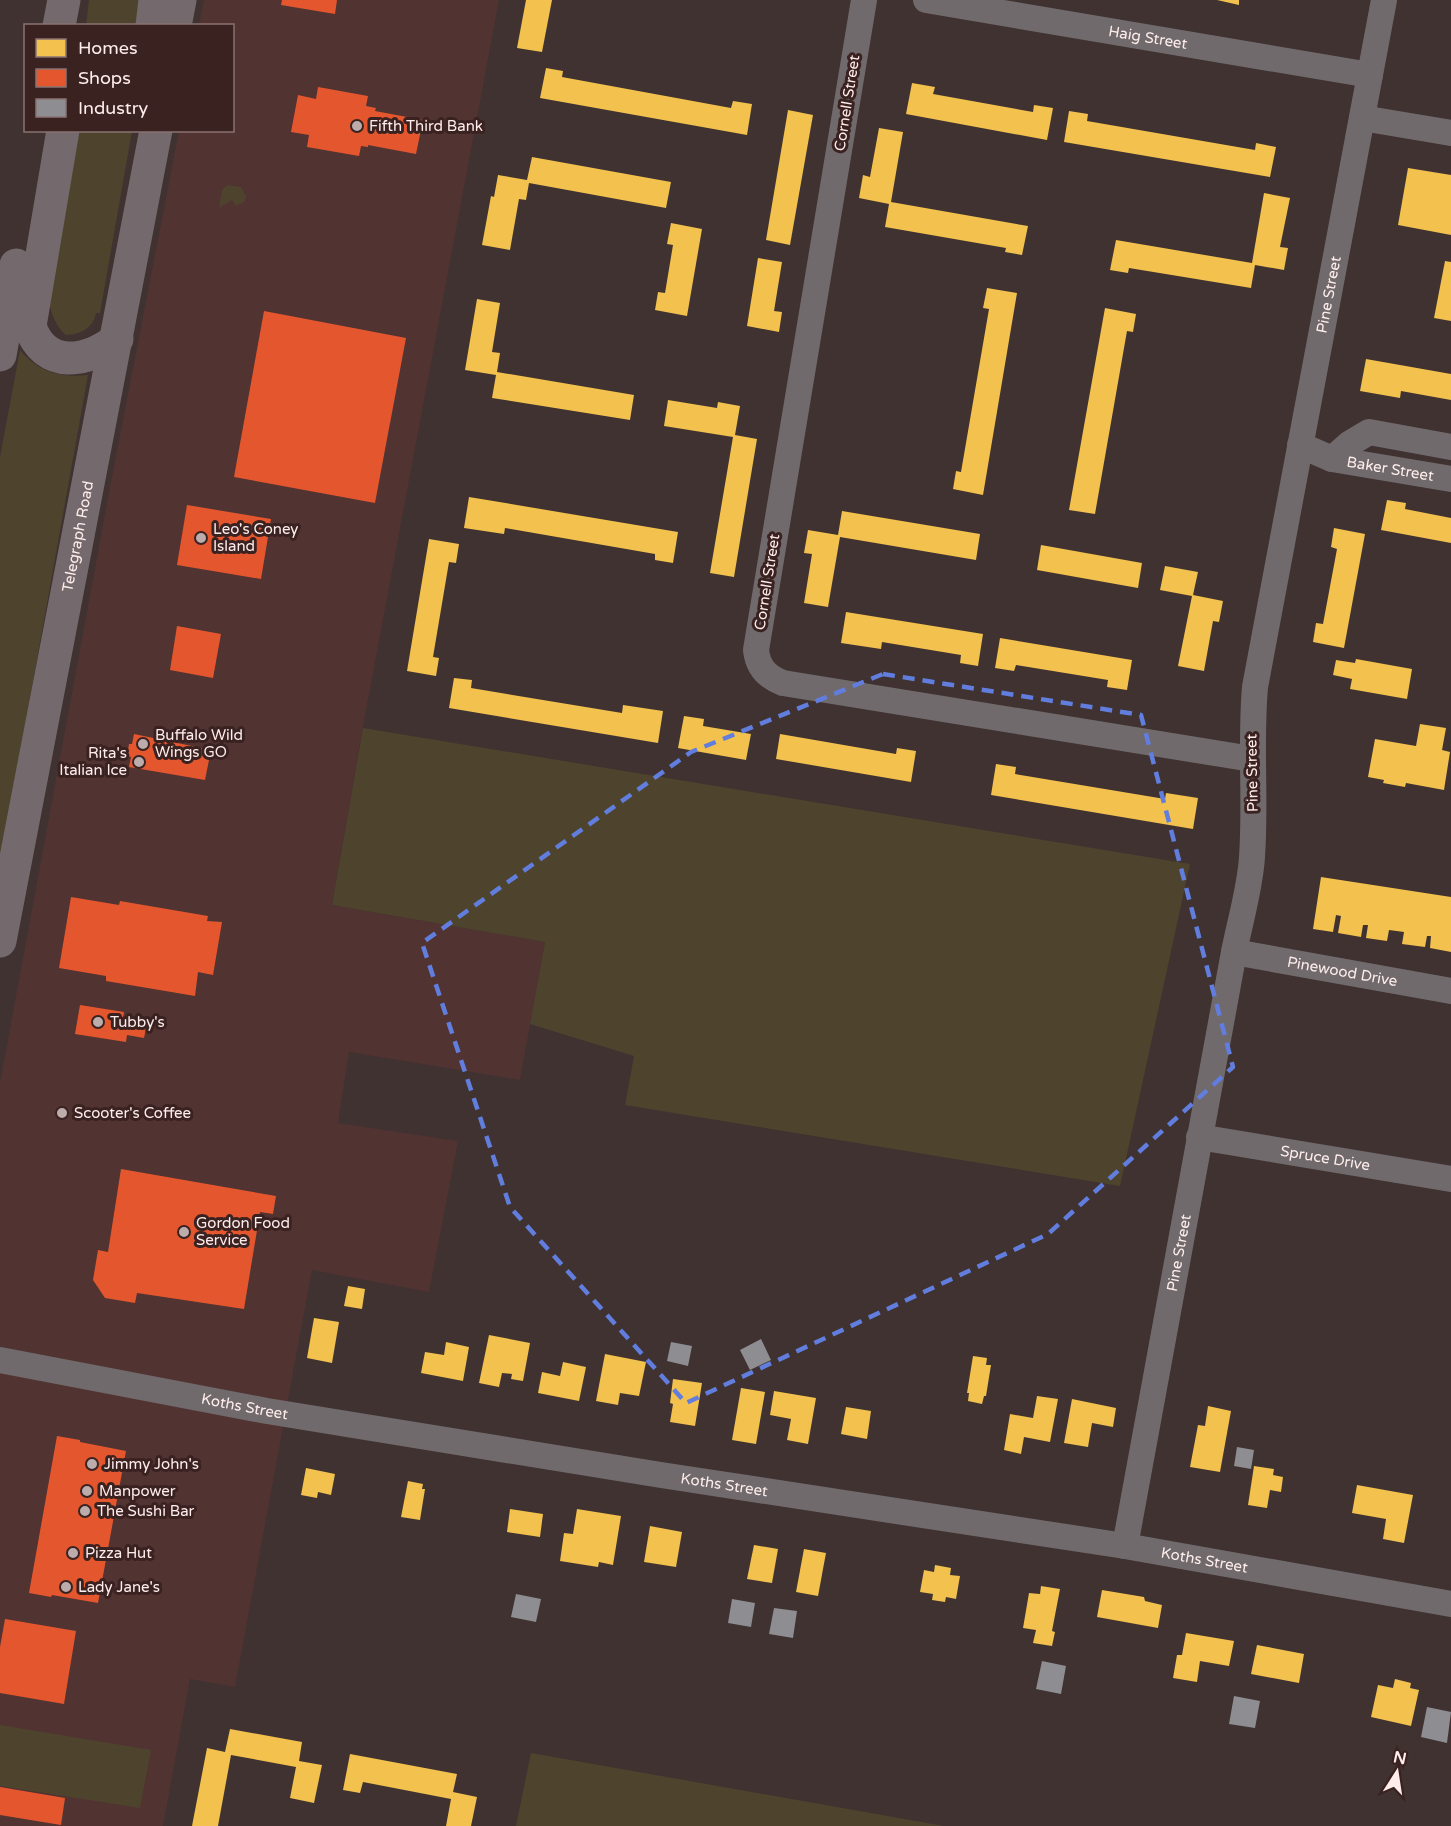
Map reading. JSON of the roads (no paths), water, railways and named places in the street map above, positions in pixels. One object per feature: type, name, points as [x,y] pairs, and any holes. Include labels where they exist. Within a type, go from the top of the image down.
[{"type":"main road","points":[[59,24],[64,0]]},
{"type":"main road","points":[[75,24],[76,0]]},
{"type":"main road","points":[[152,24],[155,0]]},
{"type":"main road","points":[[176,24],[180,0]]},
{"type":"main road","points":[[0,355],[40,132]]},
{"type":"main road","points":[[63,132],[30,326],[43,347],[67,358],[93,355],[117,339]]},
{"type":"main road","name":"Telegraph Road","points":[[0,938],[156,132]]},
{"type":"street","name":"Cornell Street","points":[[864,0],[756,650],[761,668],[772,679],[783,683],[1252,759]]},
{"type":"street","name":"Haig Street","points":[[926,0],[1370,75]]},
{"type":"street","name":"Pine Street","points":[[1125,1546],[1252,860],[1254,827],[1251,726],[1255,687],[1384,0]]},
{"type":"street","points":[[1362,118],[1451,133]]},
{"type":"street","name":"Baker Street","points":[[1332,459],[1349,444],[1369,432],[1451,447]]},
{"type":"street","name":"Baker Street","points":[[1300,445],[1332,459],[1451,479]]},
{"type":"street","name":"Pinewood Drive","points":[[1234,952],[1451,992]]},
{"type":"street","name":"Spruce Drive","points":[[1199,1137],[1451,1179]]},
{"type":"street","name":"Koths Street","points":[[0,1360],[267,1412],[1125,1546],[1451,1604]]},
{"type":"place","name":"Fifth Third Bank","points":[[357,126]]},
{"type":"place","name":"Leo's Coney Island","points":[[201,538]]},
{"type":"place","name":"Buffalo Wild Wings GO","points":[[143,744]]},
{"type":"place","name":"Rita's Italian Ice","points":[[139,762]]},
{"type":"place","name":"Tubby's","points":[[98,1022]]},
{"type":"place","name":"Scooter's Coffee","points":[[62,1113]]},
{"type":"place","name":"Gordon Food Service","points":[[184,1232]]},
{"type":"place","name":"Jimmy John's","points":[[92,1464]]},
{"type":"place","name":"Manpower","points":[[87,1491]]},
{"type":"place","name":"The Sushi Bar","points":[[85,1511]]},
{"type":"place","name":"Pizza Hut","points":[[73,1553]]},
{"type":"place","name":"Lady Jane's","points":[[66,1587]]}]
